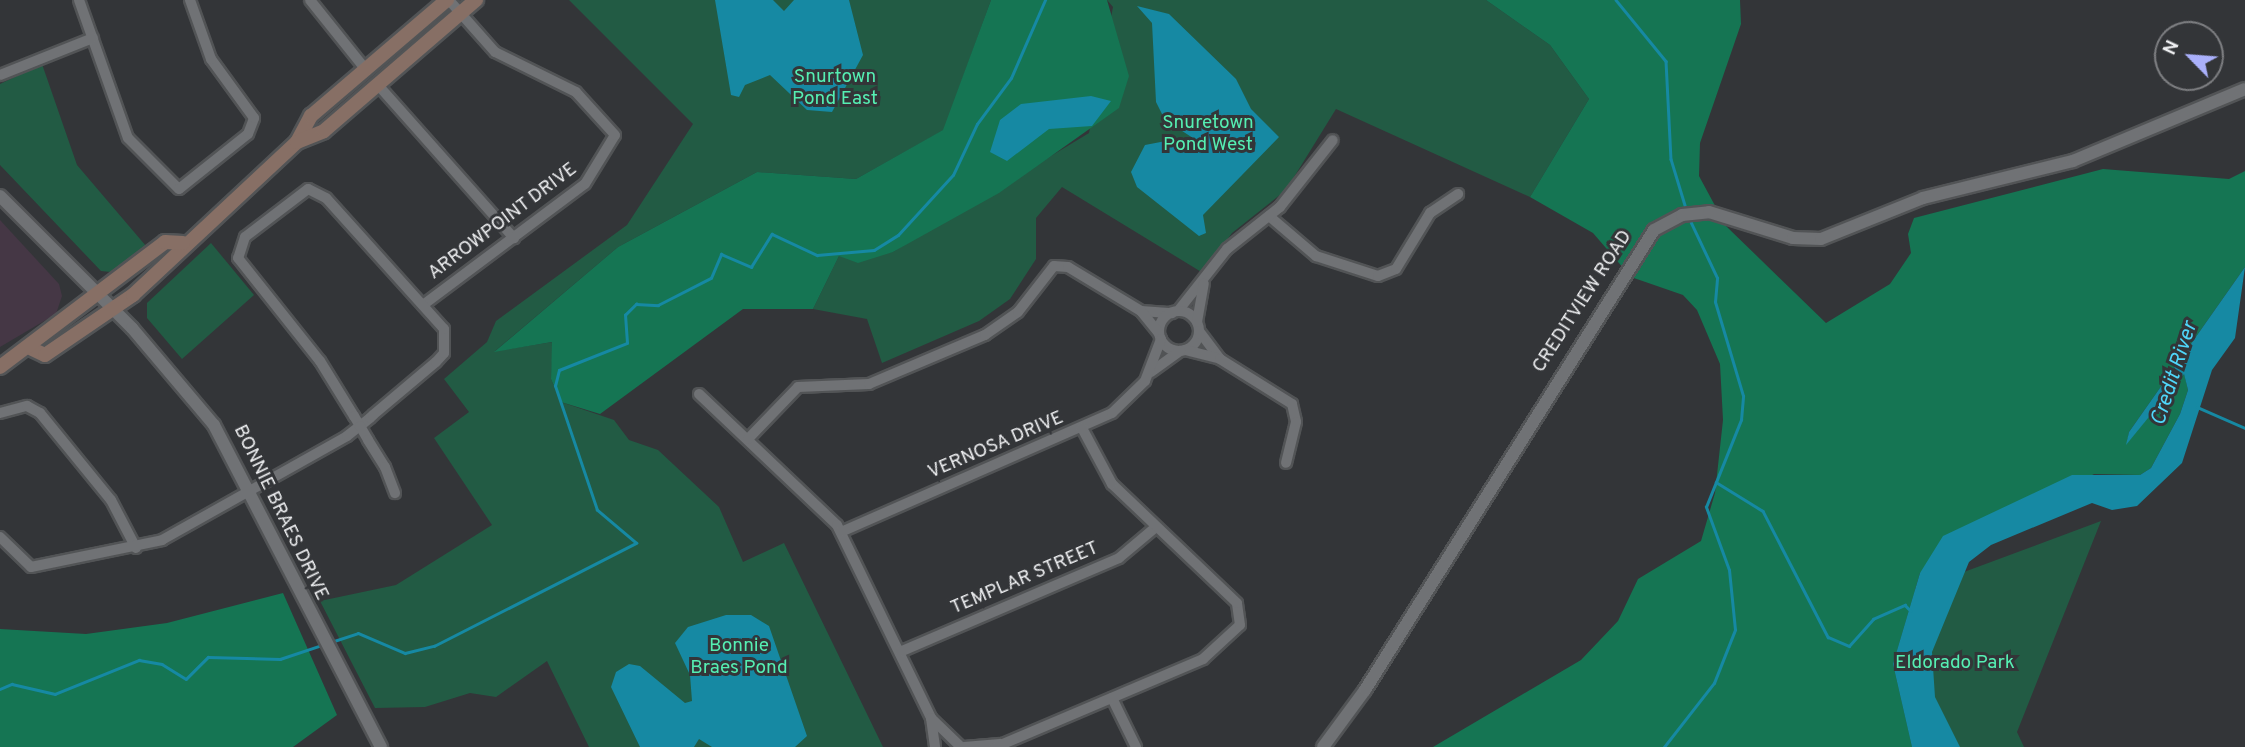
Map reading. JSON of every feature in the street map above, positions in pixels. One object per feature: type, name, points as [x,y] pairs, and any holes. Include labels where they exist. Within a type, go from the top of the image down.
[{"type":"main road","points":[[297,142],[311,116],[448,0]]},
{"type":"main road","points":[[32,349],[45,355],[112,310],[180,255],[183,243],[297,142],[324,131],[476,0]]},
{"type":"main road","points":[[0,367],[32,349],[35,339],[98,297],[165,242],[183,243]]},
{"type":"street","points":[[79,0],[128,138],[179,190],[248,134],[254,118],[211,59],[190,0]]},
{"type":"street","points":[[310,0],[366,69]]},
{"type":"street","name":"ARROWPOINT DRIVE","points":[[423,306],[590,179],[611,148],[614,129],[576,92],[495,52],[448,0]]},
{"type":"street","points":[[0,75],[93,38]]},
{"type":"street","points":[[378,85],[514,238]]},
{"type":"street","name":"CREDITVIEW ROAD","points":[[1323,747],[1366,690],[1600,307],[1654,230],[1682,215],[1709,212],[1793,239],[1821,239],[1923,198],[2073,162],[2245,89]]},
{"type":"street","points":[[1175,312],[1205,284],[1234,241],[1269,216],[1333,140]]},
{"type":"street","points":[[0,537],[31,567],[136,548],[252,491],[360,426],[444,353],[448,337],[423,306],[316,190],[296,192],[240,243],[240,265],[293,324],[360,426],[395,493]]},
{"type":"street","points":[[1269,216],[1316,256],[1383,276],[1396,269],[1430,213],[1458,194]]},
{"type":"street","name":"BONNIE BRAES DRIVE","points":[[0,196],[112,310],[200,405],[252,491],[290,577],[381,747]]},
{"type":"street","points":[[748,439],[798,387],[869,384],[985,335],[1018,312],[1054,266],[1068,267],[1141,310],[1160,336],[1182,351],[1220,359],[1295,408],[1286,463]]},
{"type":"street","points":[[1198,327],[1205,284]]},
{"type":"street","points":[[1141,310],[1175,312],[1198,327],[1220,359]]},
{"type":"street","name":"VERNOSA DRIVE","points":[[1151,372],[1160,336],[1175,312]]},
{"type":"street","name":"VERNOSA DRIVE","points":[[841,532],[1082,428],[1124,405],[1151,372],[1182,351],[1198,327]]},
{"type":"street","points":[[699,394],[820,504],[841,532],[931,719],[935,747]]},
{"type":"street","points":[[0,413],[27,406],[40,413],[106,493],[136,548]]},
{"type":"street","points":[[942,747],[998,746],[1214,653],[1240,625],[1237,603],[1112,484],[1082,428]]},
{"type":"street","name":"TEMPLAR STREET","points":[[900,652],[1119,558],[1156,527]]},
{"type":"street","points":[[1112,698],[1136,747]]},
{"type":"street","points":[[931,719],[962,746]]},
{"type":"shaded area","points":[[0,220],[59,284],[62,296],[56,314],[0,347]]},
{"type":"green space","points":[[569,0],[991,0],[944,130],[856,179],[757,172],[618,247],[495,351],[553,342],[551,379],[561,402],[614,420],[629,440],[658,450],[719,507],[743,562],[784,543],[883,747],[589,747],[547,661],[496,697],[470,693],[425,707],[375,708],[320,601],[396,585],[492,525],[434,438],[469,412],[444,379],[487,342],[496,321],[627,225],[693,124]]},
{"type":"green space","points":[[991,0],[1107,0],[1129,76],[1119,108],[999,193],[893,252],[858,263],[839,256],[813,309],[743,309],[600,414],[561,402],[551,379],[552,342],[494,352],[618,247],[757,172],[856,179],[943,130]]},
{"type":"green space","name":"Snuretown Pond West","points":[[1107,0],[1486,0],[1550,45],[1589,99],[1530,197],[1336,109],[1286,190],[1232,233],[1203,273],[1062,187],[1036,218],[1036,259],[1010,299],[979,321],[882,363],[867,319],[813,309],[839,256],[893,252],[1089,133],[1113,7]]},
{"type":"green space","points":[[1486,0],[1740,0],[1741,24],[1700,143],[1699,176],[1726,226],[1826,323],[1890,284],[1911,253],[1908,234],[1914,218],[2103,169],[2229,179],[2245,171],[2245,267],[2129,432],[2127,443],[2184,373],[2188,390],[2180,414],[2151,468],[2140,475],[2094,474],[1920,573],[1893,664],[1912,747],[1433,747],[1581,660],[1618,621],[1638,579],[1701,541],[1715,493],[1723,420],[1720,364],[1697,310],[1683,295],[1631,277],[1593,233],[1530,197],[1589,99],[1550,45]]},
{"type":"green space","points":[[42,64],[77,165],[146,246],[111,272],[101,271],[0,165],[0,84]]},
{"type":"green space","points":[[211,243],[254,295],[182,359],[147,318],[147,303]]},
{"type":"green space","name":"Eldorado Park","points":[[2101,521],[2017,732],[2024,747],[1493,747]]},
{"type":"green space","points":[[283,593],[337,715],[293,747],[0,747],[0,629],[86,634],[167,623]]},
{"type":"water","points":[[715,0],[773,0],[784,11],[794,0],[849,0],[863,55],[832,112],[807,110],[770,75],[745,85],[739,97],[731,95]]},
{"type":"water","points":[[1137,6],[1169,14],[1236,79],[1251,109],[1279,137],[1203,215],[1206,233],[1199,236],[1137,187],[1131,172],[1145,145],[1171,140],[1188,146],[1193,138],[1165,120],[1156,102],[1152,23]]},
{"type":"water","points":[[1091,96],[1111,101],[1092,126],[1049,129],[1007,161],[990,152],[1000,120],[1021,104]]},
{"type":"water","name":"Credit River","points":[[2245,267],[2235,338],[2212,370],[2182,463],[2137,506],[2112,510],[2092,503],[1991,545],[1969,562],[1932,652],[1935,697],[1960,747],[1912,747],[1893,664],[1920,573],[1943,536],[2072,475],[2140,475],[2151,468],[2180,414],[2188,390],[2184,374],[2126,445],[2129,432]]},
{"type":"water","points":[[726,615],[751,615],[769,626],[807,736],[795,747],[712,747],[699,739],[694,747],[640,747],[611,687],[616,672],[629,664],[640,666],[685,703],[692,701],[690,675],[675,643],[688,627]]},
{"type":"waterway","points":[[331,642],[358,633],[405,653],[434,646],[636,543],[597,510],[555,386],[559,370],[627,343],[625,315],[636,304],[658,305],[711,278],[721,254],[751,267],[772,234],[817,255],[874,250],[898,235],[953,175],[977,124],[1011,78],[1045,0]]},
{"type":"waterway","points":[[1616,0],[1666,61],[1671,159],[1685,205]]},
{"type":"waterway","points":[[1664,747],[1714,683],[1735,630],[1729,570],[1706,507],[1741,420],[1743,396],[1715,302],[1717,278],[1691,223]]},
{"type":"waterway","points":[[2197,407],[2245,428]]},
{"type":"waterway","points":[[1716,482],[1763,511],[1828,637],[1849,646],[1873,619],[1905,605],[1911,611]]},
{"type":"waterway","points":[[0,689],[12,684],[55,694],[139,660],[162,664],[186,679],[208,657],[280,659],[322,645]]},
{"type":"park label","name":"Snurtown Pond East","points":[[835,89]]},
{"type":"park label","name":"Bonnie Braes Pond","points":[[739,658]]}]
